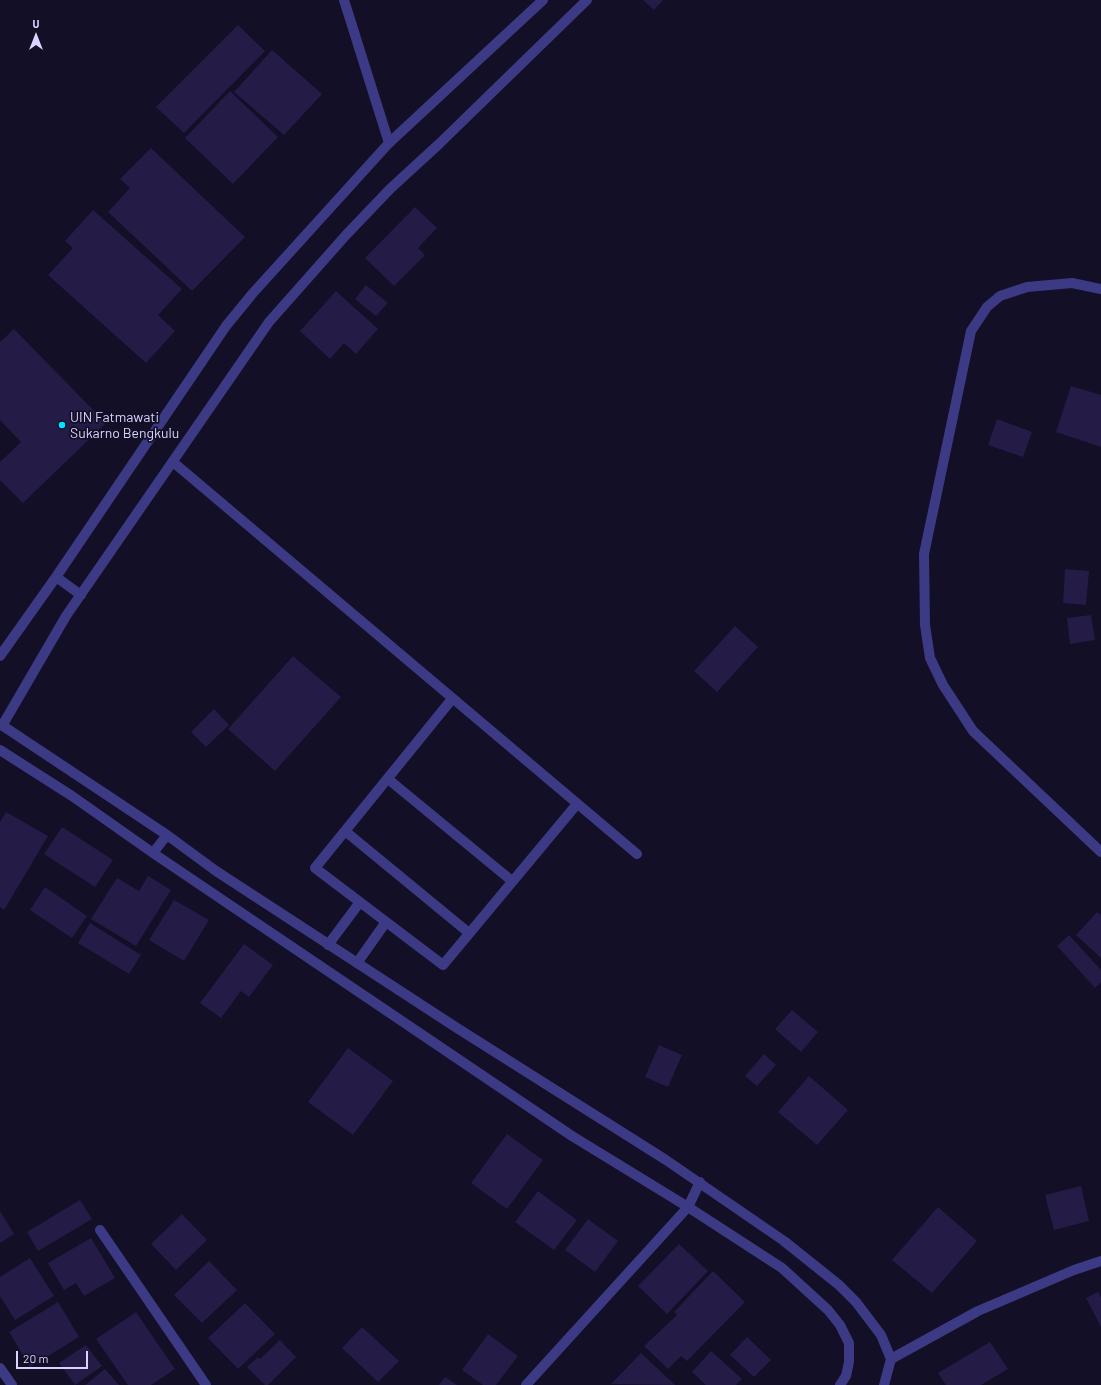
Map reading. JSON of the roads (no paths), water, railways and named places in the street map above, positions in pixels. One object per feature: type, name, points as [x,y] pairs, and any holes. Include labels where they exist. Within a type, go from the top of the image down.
[{"type":"street","points":[[344,0],[389,143]]},
{"type":"street","points":[[0,656],[56,577],[226,326],[252,293],[389,143],[542,0]]},
{"type":"street","points":[[587,0],[439,144],[390,189],[346,235],[269,322],[66,616],[1,725],[167,835],[216,871],[328,945],[700,1182],[784,1241],[839,1285],[856,1302],[881,1335],[891,1359],[884,1385]]},
{"type":"street","points":[[1101,289],[1072,283],[1027,287],[1000,296],[987,307],[971,331],[924,554],[925,625],[930,658],[943,685],[973,731],[1101,852]]},
{"type":"street","points":[[173,462],[637,854]]},
{"type":"street","points":[[56,577],[81,595]]},
{"type":"street","points":[[452,699],[315,868],[443,965],[577,804]]},
{"type":"street","points":[[0,750],[72,796],[153,853],[572,1136],[688,1207],[782,1268],[828,1310],[840,1325],[849,1343],[849,1362],[846,1376],[840,1385]]},
{"type":"street","points":[[388,778],[512,881]]},
{"type":"street","points":[[345,831],[469,933]]},
{"type":"street","points":[[153,853],[167,835]]},
{"type":"street","points":[[328,945],[360,902]]},
{"type":"street","points":[[357,963],[386,922]]},
{"type":"street","points":[[526,1385],[688,1207],[700,1182]]},
{"type":"street","points":[[100,1230],[206,1385]]},
{"type":"street","points":[[891,1359],[978,1311],[1052,1279],[1101,1261]]},
{"type":"street","points":[[0,1368],[12,1385]]},
{"type":"place","name":"UIN Fatmawati Sukarno Bengkulu","points":[[62,425]]}]
